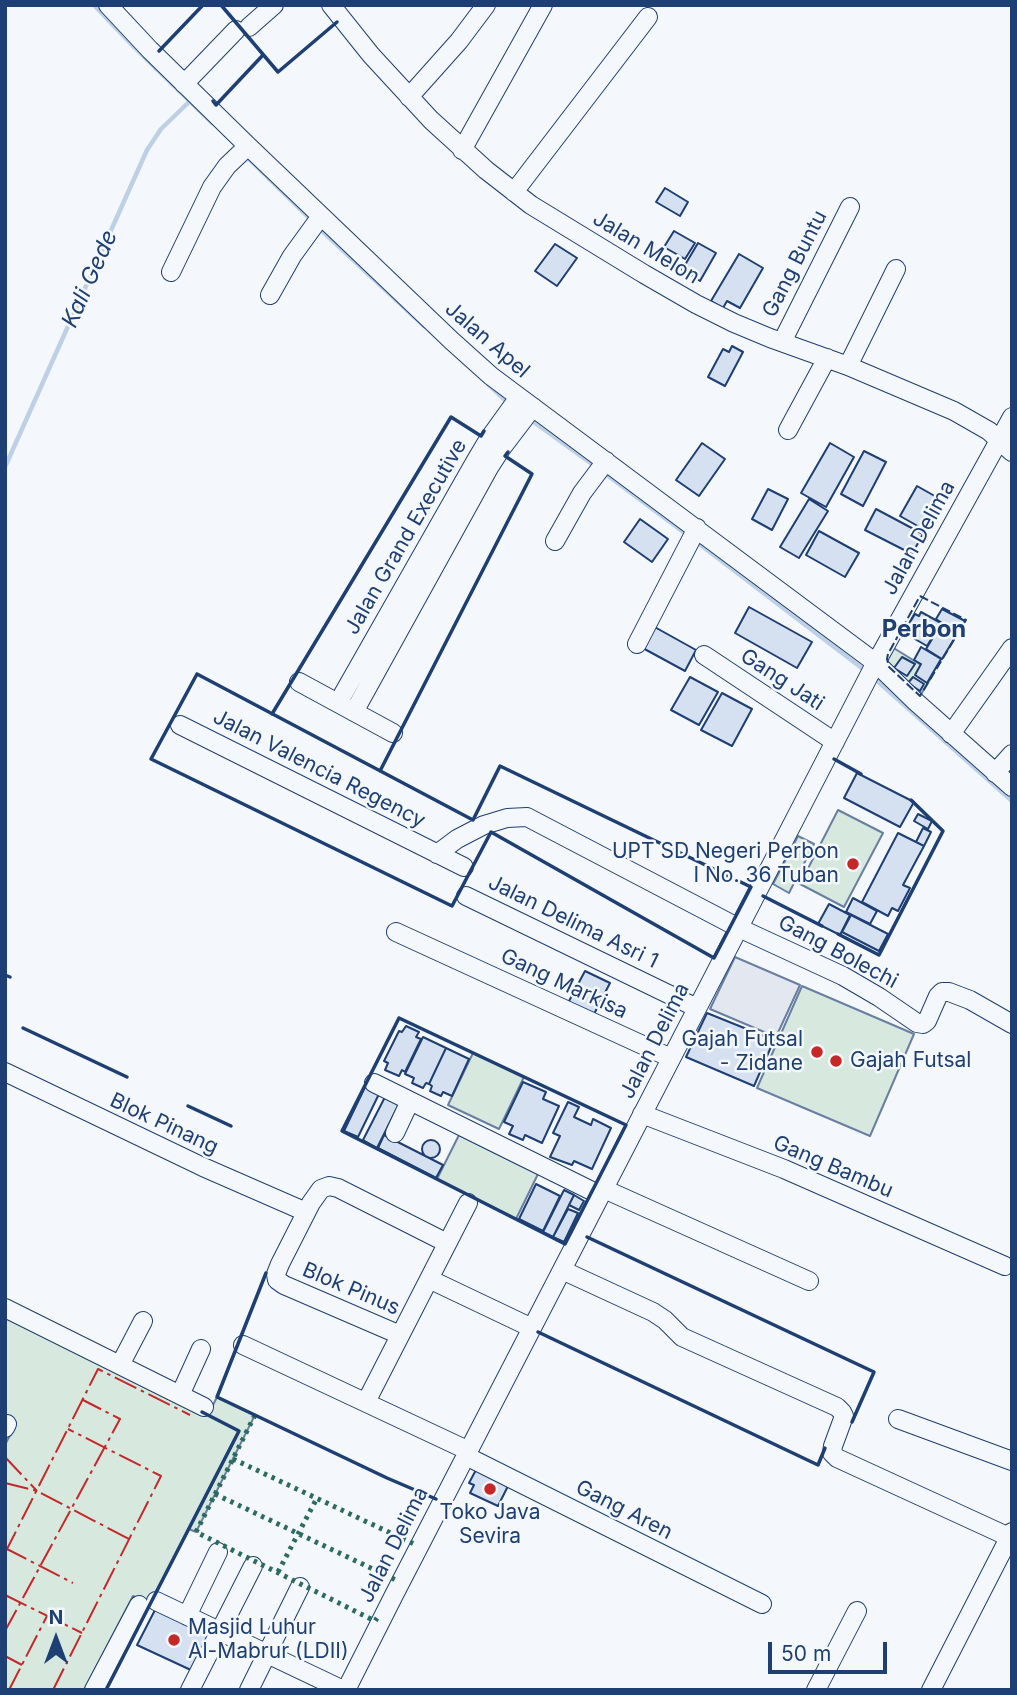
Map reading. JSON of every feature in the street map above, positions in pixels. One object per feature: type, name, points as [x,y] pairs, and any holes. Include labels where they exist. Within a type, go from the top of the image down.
[{"type":"street","name":"Jalan Apel","points":[[108,5],[184,84],[452,341],[601,467],[697,528],[871,672],[951,734],[1012,787]]},
{"type":"street","points":[[184,84],[242,29],[274,5]]},
{"type":"street","name":"Jalan Melon","points":[[331,5],[371,55],[431,121],[514,192],[568,228],[685,298],[734,323],[848,366],[954,411],[989,431],[1005,446]]},
{"type":"street","points":[[409,97],[459,41],[486,5]]},
{"type":"street","points":[[462,150],[543,5]]},
{"type":"street","points":[[514,192],[648,17]]},
{"type":"street","points":[[171,272],[212,187],[227,166],[248,146]]},
{"type":"street","name":"Gang Buntu","points":[[782,342],[850,207]]},
{"type":"street","points":[[270,295],[292,256],[321,216]]},
{"type":"street","points":[[848,366],[896,269]]},
{"type":"street","points":[[788,430],[827,358]]},
{"type":"street","name":"Jalan Grand Executive","points":[[346,708],[427,562],[475,462],[526,402]]},
{"type":"street","name":"Jalan Delima","points":[[344,1690],[871,672],[1005,446],[1012,417]]},
{"type":"street","points":[[555,541],[601,467]]},
{"type":"street","points":[[637,644],[697,528]]},
{"type":"street","points":[[951,734],[1012,648]]},
{"type":"street","name":"Gang Jati","points":[[704,656],[835,742]]},
{"type":"street","points":[[299,682],[393,733]]},
{"type":"street","name":"Jalan Valencia Regency","points":[[180,724],[464,867]]},
{"type":"street","points":[[995,773],[1012,754]]},
{"type":"street","name":"Jalan Valencia Regency","points":[[437,854],[465,834],[484,825],[507,818],[527,817],[739,928]]},
{"type":"street","name":"Jalan Delima Asri 1","points":[[466,896],[697,1007]]},
{"type":"street","name":"Gang Bolechi","points":[[739,928],[844,976],[918,1023],[927,1021],[938,996],[942,992],[949,992],[970,1000],[1012,1024]]},
{"type":"street","name":"Gang Markisa","points":[[396,932],[671,1058]]},
{"type":"street","name":"Blok Pinang","points":[[5,1072],[203,1167],[306,1212]]},
{"type":"street","points":[[374,1083],[602,1192],[809,1281]]},
{"type":"street","points":[[395,1133],[410,1101]]},
{"type":"street","name":"Gang Bambu","points":[[642,1114],[784,1169],[1005,1266]]},
{"type":"street","points":[[306,1212],[317,1192],[333,1186],[447,1243]]},
{"type":"street","points":[[366,1402],[468,1203]]},
{"type":"street","name":"Blok Pinus","points":[[306,1212],[279,1264],[277,1280],[284,1286],[400,1335]]},
{"type":"street","points":[[562,1270],[653,1312],[682,1336],[840,1409],[844,1413],[844,1419],[832,1453],[841,1461],[1010,1535],[931,1690]]},
{"type":"street","points":[[429,1279],[532,1328]]},
{"type":"street","points":[[5,1308],[204,1407]]},
{"type":"street","points":[[120,1365],[143,1321]]},
{"type":"street","name":"Gang Aren","points":[[243,1345],[366,1402],[762,1604]]},
{"type":"street","points":[[180,1395],[201,1349]]},
{"type":"street","points":[[898,1419],[1012,1461]]},
{"type":"street","points":[[187,1616],[218,1552]]},
{"type":"street","points":[[190,1690],[253,1566]]},
{"type":"street","points":[[249,1690],[300,1587]]},
{"type":"street","points":[[94,1690],[147,1603],[187,1616],[344,1690]]},
{"type":"street","points":[[817,1690],[857,1611]]},
{"type":"shaded area","points":[[892,647],[934,673],[920,696],[888,665],[887,659]]},
{"type":"shaded area","points":[[838,810],[883,833],[844,907],[800,884]]},
{"type":"shaded area","points":[[798,836],[814,844],[789,893],[773,884]]},
{"type":"shaded area","points":[[735,957],[800,985],[776,1037],[710,1009]]},
{"type":"shaded area","name":"Gajah Futsal","points":[[802,986],[914,1034],[870,1136],[757,1088]]},
{"type":"shaded area","points":[[473,1053],[524,1077],[499,1129],[448,1105]]},
{"type":"shaded area","points":[[459,1135],[538,1174],[516,1219],[437,1179]]},
{"type":"shaded area","points":[[5,1313],[208,1415],[217,1397],[255,1415],[196,1532],[189,1529],[150,1604],[133,1596],[84,1690],[5,1690],[5,1445],[15,1425],[5,1420]]},
{"type":"building","points":[[665,188],[688,202],[680,216],[656,202]]},
{"type":"building","points":[[674,231],[695,243],[685,259],[664,247]]},
{"type":"building","points":[[698,243],[716,253],[700,281],[682,270]]},
{"type":"building","points":[[555,244],[577,258],[557,286],[535,271]]},
{"type":"building","points":[[739,254],[763,268],[740,308],[727,301],[723,308],[711,301]]},
{"type":"building","points":[[732,346],[743,352],[725,386],[708,377],[723,349],[729,352]]},
{"type":"building","points":[[702,443],[725,459],[699,496],[676,480]]},
{"type":"building","points":[[830,443],[854,457],[826,507],[801,493]]},
{"type":"building","points":[[864,451],[886,462],[863,506],[841,494]]},
{"type":"building","points":[[917,486],[940,499],[923,529],[900,516]]},
{"type":"building","points":[[768,489],[788,499],[772,530],[752,519]]},
{"type":"building","points":[[809,499],[828,511],[799,558],[780,547]]},
{"type":"building","points":[[876,509],[923,534],[912,554],[865,530]]},
{"type":"building","points":[[640,519],[668,539],[652,562],[624,542]]},
{"type":"building","points":[[819,531],[859,553],[845,577],[806,555]]},
{"type":"building","points":[[749,607],[812,642],[797,668],[735,633]]},
{"type":"building","points":[[942,609],[965,621],[942,659],[926,649],[942,623],[936,619]]},
{"type":"building","points":[[921,612],[941,623],[927,646],[908,635],[911,630],[907,627],[915,614],[919,616]]},
{"type":"building","points":[[651,625],[696,650],[685,671],[639,646]]},
{"type":"building","points":[[921,647],[941,659],[927,683],[915,675],[921,664],[914,660]]},
{"type":"building","points":[[902,657],[915,664],[907,676],[894,668]]},
{"type":"building","points":[[690,677],[718,692],[699,725],[671,710]]},
{"type":"building","points":[[913,677],[924,684],[920,691],[908,683]]},
{"type":"building","points":[[722,693],[752,709],[732,746],[701,730]]},
{"type":"building","points":[[857,773],[914,802],[900,827],[844,798]]},
{"type":"building","points":[[918,814],[932,821],[928,829],[914,821]]},
{"type":"building","points":[[923,828],[931,832],[924,846],[916,842]]},
{"type":"building","points":[[898,833],[924,846],[903,885],[910,888],[898,911],[892,908],[888,916],[862,902]]},
{"type":"building","points":[[853,898],[877,911],[870,924],[846,912]]},
{"type":"building","points":[[829,904],[850,915],[840,935],[818,924]]},
{"type":"building","points":[[851,915],[888,934],[879,951],[842,932]]},
{"type":"building","points":[[585,971],[610,983],[593,1016],[568,1003]]},
{"type":"building","points":[[707,1013],[774,1040],[754,1086],[686,1057]]},
{"type":"building","points":[[406,1026],[419,1032],[416,1037],[421,1039],[405,1072],[402,1070],[399,1076],[385,1070],[388,1063],[384,1061],[399,1031],[402,1032]]},
{"type":"building","points":[[423,1037],[446,1048],[429,1084],[426,1083],[423,1088],[412,1083],[414,1078],[405,1074]]},
{"type":"building","points":[[446,1048],[469,1059],[452,1096],[443,1092],[441,1096],[430,1091],[432,1086],[429,1084]]},
{"type":"building","points":[[523,1082],[546,1092],[543,1099],[559,1106],[542,1143],[525,1135],[523,1140],[509,1134],[513,1126],[504,1122]]},
{"type":"building","points":[[365,1087],[379,1094],[358,1137],[344,1131]]},
{"type":"building","points":[[385,1097],[399,1104],[377,1148],[363,1140]]},
{"type":"building","points":[[568,1102],[579,1107],[574,1117],[591,1125],[593,1119],[611,1128],[592,1169],[574,1161],[572,1165],[550,1157],[560,1136],[553,1133]]},
{"type":"building","points":[[384,1135],[443,1165],[436,1178],[378,1148]]},
{"type":"building","points":[[431,1140],[437,1143],[440,1149],[437,1155],[431,1158],[425,1155],[422,1149],[425,1143]]},
{"type":"building","points":[[536,1184],[560,1196],[543,1231],[519,1219]]},
{"type":"building","points":[[564,1190],[574,1195],[553,1237],[543,1232]]},
{"type":"building","points":[[574,1195],[584,1201],[579,1210],[569,1205]]},
{"type":"building","points":[[568,1209],[578,1213],[564,1242],[553,1237]]},
{"type":"building","name":"Toko Java Sevira","points":[[477,1468],[509,1484],[498,1506],[470,1493],[474,1485],[469,1483]]},
{"type":"building","name":"Masjid Luhur Al-Mabrur (LDII)","points":[[156,1608],[211,1635],[193,1671],[137,1645]]},
{"type":"waterway","points":[[94,5],[212,123]]},
{"type":"waterway","name":"Kali Gede","points":[[5,467],[147,150],[161,129],[190,101]]},
{"type":"waterway","points":[[248,158],[309,218]]},
{"type":"waterway","points":[[320,229],[424,326]]},
{"type":"waterway","points":[[488,384],[506,401]]},
{"type":"waterway","points":[[531,420],[596,467]]},
{"type":"waterway","points":[[603,472],[686,534]]},
{"type":"waterway","points":[[698,543],[867,672]]},
{"type":"waterway","points":[[874,678],[1012,801]]},
{"type":"hedge","points":[[255,1415],[196,1532],[375,1621],[377,1618]]},
{"type":"hedge","points":[[233,1459],[414,1544]]},
{"type":"hedge","points":[[215,1494],[396,1580]]},
{"type":"hedge","points":[[278,1572],[317,1498]]},
{"type":"fence","points":[[920,596],[966,620],[920,696],[889,667],[887,659],[920,596]]},
{"type":"wall","points":[[159,51],[203,5]]},
{"type":"wall","points":[[221,5],[278,72],[337,22]]},
{"type":"wall","points":[[213,101],[216,105],[263,55]]},
{"type":"wall","points":[[272,714],[451,417],[481,436],[484,431]]},
{"type":"wall","points":[[380,771],[532,474],[505,456],[508,452]]},
{"type":"wall","points":[[197,674],[473,820],[500,766],[751,887],[714,958],[491,832],[452,906],[151,759],[197,674]]},
{"type":"wall","points":[[834,759],[861,774]]},
{"type":"wall","points":[[838,934],[879,955],[943,831],[911,800]]},
{"type":"wall","points":[[763,896],[822,926]]},
{"type":"wall","points":[[5,975],[10,977]]},
{"type":"wall","points":[[399,1018],[626,1125],[565,1244],[342,1131],[399,1018]]},
{"type":"wall","points":[[23,1028],[127,1077]]},
{"type":"wall","points":[[188,1106],[231,1126]]},
{"type":"wall","points":[[587,1237],[874,1372],[852,1422]]},
{"type":"wall","points":[[266,1273],[217,1397],[436,1499]]},
{"type":"wall","points":[[538,1332],[818,1465],[825,1448]]},
{"type":"wall","points":[[106,1690],[239,1431],[202,1412]]},
{"type":"power","points":[[5,1553],[98,1369],[190,1415]]},
{"type":"power","points":[[5,1631],[120,1419],[83,1400]]},
{"type":"power","points":[[53,1690],[161,1476],[68,1429]]},
{"type":"power","points":[[5,1457],[37,1491]]},
{"type":"power","points":[[5,1483],[37,1491],[129,1539]]},
{"type":"power","points":[[5,1548],[73,1583]]},
{"type":"power","points":[[5,1595],[82,1633]]},
{"type":"power","points":[[9,1690],[47,1616]]},
{"type":"power","points":[[5,1656],[22,1665]]},
{"type":"place","name":"UPT SD Negeri Perbon I No. 36 Tuban","points":[[853,864]]},
{"type":"place","name":"Gajah Futsal - Zidane","points":[[817,1052]]},
{"type":"place","name":"Gajah Futsal","points":[[836,1061]]},
{"type":"place","name":"Toko Java Sevira","points":[[490,1489]]},
{"type":"place","name":"Masjid Luhur Al-Mabrur (LDII)","points":[[174,1640]]},
{"type":"district","name":"Perbon","points":[[924,630]]}]
